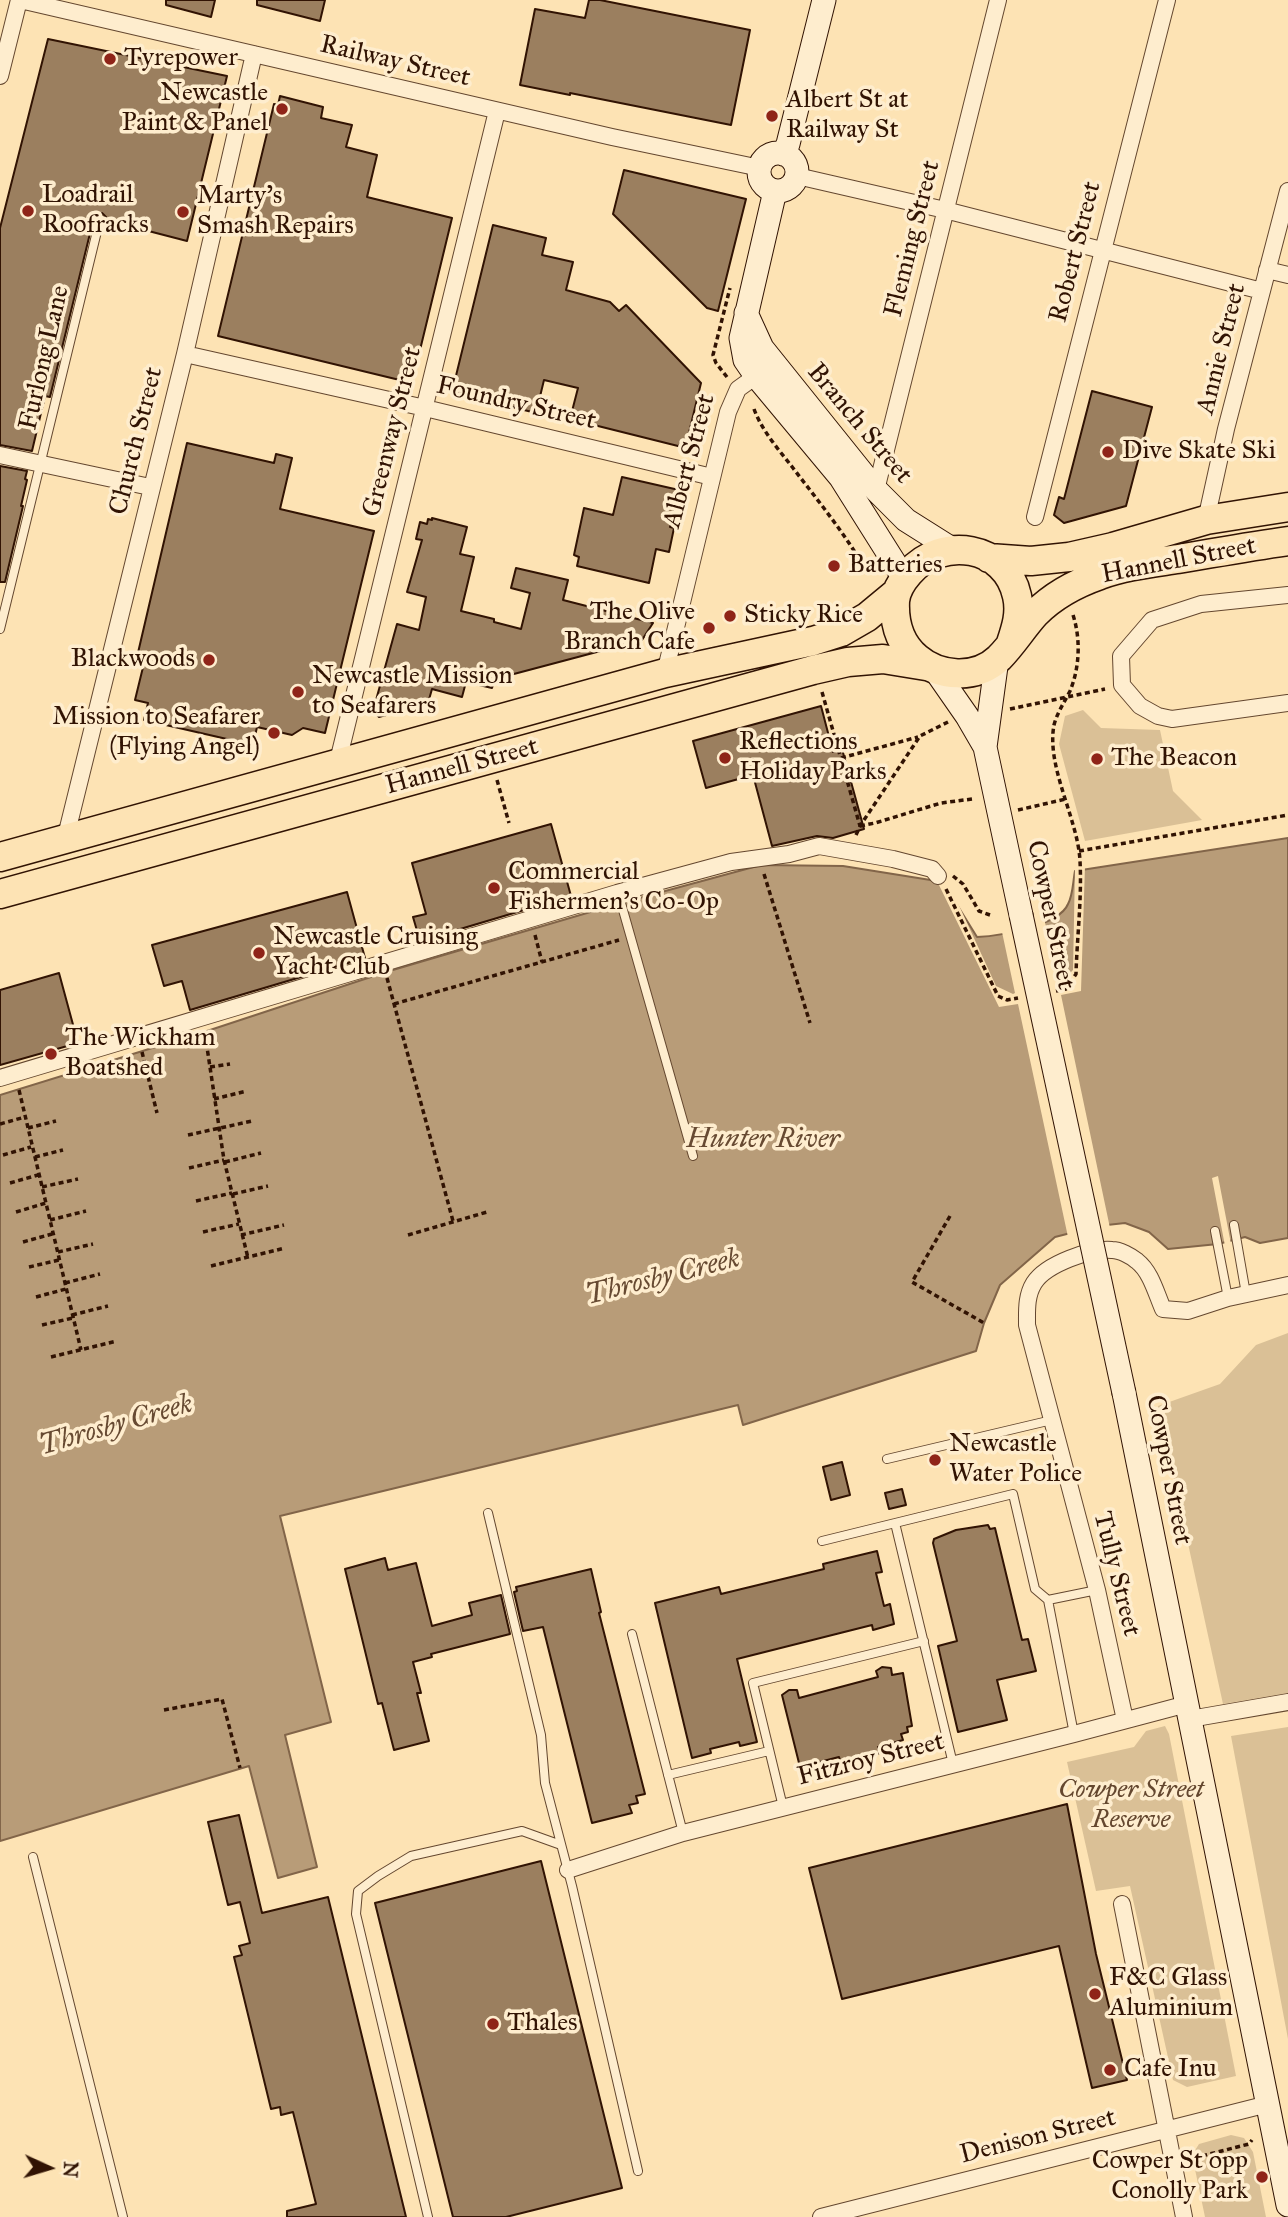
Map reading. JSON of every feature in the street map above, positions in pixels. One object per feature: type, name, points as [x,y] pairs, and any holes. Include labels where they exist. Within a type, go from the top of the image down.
[{"type":"highway","name":"Hannell Street","points":[[989,558],[1031,561],[1069,557],[1206,520],[1288,507]]},
{"type":"highway","name":"Hannell Street","points":[[1004,651],[1038,611],[1065,590],[1101,574],[1288,541]]},
{"type":"highway","points":[[952,549],[971,550],[989,558],[1007,574],[1017,596],[1019,620],[1004,651],[978,670],[957,674],[931,668],[909,652],[898,632],[895,611],[900,586],[917,564],[933,554],[952,549]]},
{"type":"highway","name":"Hannell Street","points":[[0,857],[665,674],[813,641],[841,632],[867,617],[900,586]]},
{"type":"highway","name":"Hannell Street","points":[[0,894],[813,670],[848,662],[883,659],[931,668]]},
{"type":"main road","points":[[783,153],[788,144],[824,0]]},
{"type":"main road","points":[[783,153],[796,164],[797,176],[792,187],[775,191],[764,185],[759,174],[760,168],[766,158],[783,153]]},
{"type":"main road","points":[[755,376],[745,360],[741,338],[775,191]]},
{"type":"main road","name":"Branch Street","points":[[746,313],[762,348],[876,490],[906,520],[952,549]]},
{"type":"main road","name":"Branch Street","points":[[755,376],[841,478],[900,586]]},
{"type":"main road","name":"Cowper Street","points":[[985,747],[1004,651]]},
{"type":"main road","name":"Cowper Street","points":[[931,668],[967,716],[985,747],[1124,1393],[1288,2205]]},
{"type":"street","name":"Railway Street","points":[[19,0],[497,111],[760,168]]},
{"type":"street","points":[[0,76],[19,0]]},
{"type":"street","name":"Fleming Street","points":[[876,490],[998,0]]},
{"type":"street","name":"Robert Street","points":[[1035,517],[1101,250],[1167,0]]},
{"type":"street","name":"Church Street","points":[[65,840],[254,54]]},
{"type":"street","name":"Greenway Street","points":[[337,765],[497,111]]},
{"type":"street","points":[[797,176],[945,210],[1262,291]]},
{"type":"street","name":"Annie Street","points":[[1206,520],[1288,191]]},
{"type":"street","points":[[1267,270],[1288,275]]},
{"type":"street","name":"Foundry Street","points":[[184,354],[712,477]]},
{"type":"street","name":"Albert Street","points":[[665,674],[728,412],[738,389],[755,376]]},
{"type":"street","points":[[0,455],[150,487]]},
{"type":"street","points":[[1288,595],[1201,604],[1152,620],[1121,656],[1122,685],[1140,706],[1158,716],[1172,719],[1288,704]]},
{"type":"street","points":[[0,1077],[617,893],[731,862],[789,854],[819,846],[893,859],[935,872]]},
{"type":"street","name":"Tully Street","points":[[1125,1720],[1097,1590],[1027,1325],[1027,1298],[1034,1282],[1047,1269],[1062,1261],[1114,1250],[1139,1262],[1147,1273],[1163,1309],[1188,1311],[1228,1298],[1288,1285]]},
{"type":"street","name":"Fitzroy Street","points":[[568,1870],[682,1833],[1125,1720],[1288,1702]]},
{"type":"street","points":[[1122,1904],[1184,2217]]},
{"type":"street","name":"Denison Street","points":[[821,2217],[1268,2104]]},
{"type":"lane","name":"Furlong Lane","points":[[0,629],[100,219]]},
{"type":"lane","points":[[621,904],[693,1156]]},
{"type":"lane","points":[[1234,1225],[1246,1294]]},
{"type":"lane","points":[[1216,1231],[1228,1298]]},
{"type":"lane","points":[[887,1459],[1052,1420]]},
{"type":"lane","points":[[822,1541],[1013,1494],[1035,1589],[1048,1600],[1074,1734]]},
{"type":"lane","points":[[488,1513],[541,1735],[545,1783],[638,2171]]},
{"type":"lane","points":[[895,1523],[953,1764]]},
{"type":"lane","points":[[1048,1600],[1097,1590]]},
{"type":"lane","points":[[632,1634],[682,1833]]},
{"type":"lane","points":[[783,1808],[752,1683],[924,1641]]},
{"type":"lane","points":[[668,1775],[769,1751]]},
{"type":"lane","points":[[428,2217],[356,1914],[358,1891],[411,1856],[522,1830],[561,1845]]},
{"type":"lane","points":[[33,1857],[123,2217]]},
{"type":"path","points":[[713,355],[727,377]]},
{"type":"path","points":[[754,409],[768,435],[851,544],[867,572]]},
{"type":"path","points":[[1072,613],[1078,651],[1075,676],[1055,723],[1052,745],[1080,861]]},
{"type":"path","points":[[1013,708],[1122,685]]},
{"type":"path","points":[[822,692],[860,826]]},
{"type":"path","points":[[841,758],[920,736],[952,720]]},
{"type":"path","points":[[860,826],[920,736]]},
{"type":"path","points":[[499,784],[509,823]]},
{"type":"path","points":[[860,826],[941,803],[972,799]]},
{"type":"path","points":[[1018,810],[1066,799]]},
{"type":"path","points":[[1079,851],[1288,815]]},
{"type":"path","points":[[761,865],[810,1023]]},
{"type":"path","points":[[935,872],[947,872],[963,884],[979,911],[990,915]]},
{"type":"path","points":[[534,930],[542,962]]},
{"type":"path","points":[[394,1004],[631,936]]},
{"type":"path","points":[[386,972],[453,1221]]},
{"type":"path","points":[[204,1032],[224,1161],[248,1258]]},
{"type":"path","points":[[139,1036],[157,1113]]},
{"type":"path","points":[[210,1067],[230,1064]]},
{"type":"path","points":[[19,1090],[81,1350]]},
{"type":"path","points":[[214,1099],[247,1091]]},
{"type":"path","points":[[0,1124],[25,1117]]},
{"type":"path","points":[[27,1128],[56,1121]]},
{"type":"path","points":[[188,1135],[252,1121]]},
{"type":"path","points":[[3,1155],[32,1147]]},
{"type":"path","points":[[34,1157],[63,1150]]},
{"type":"path","points":[[189,1168],[261,1153]]},
{"type":"path","points":[[10,1183],[39,1174]]},
{"type":"path","points":[[42,1187],[78,1179]]},
{"type":"path","points":[[195,1201],[268,1186]]},
{"type":"path","points":[[16,1212],[46,1203]]},
{"type":"path","points":[[49,1220],[86,1212]]},
{"type":"path","points":[[408,1235],[487,1212]]},
{"type":"path","points":[[950,1216],[912,1282],[984,1324]]},
{"type":"path","points":[[203,1232],[239,1224]]},
{"type":"path","points":[[241,1235],[284,1225]]},
{"type":"path","points":[[23,1241],[52,1234]]},
{"type":"path","points":[[57,1252],[93,1244]]},
{"type":"path","points":[[211,1266],[285,1248]]},
{"type":"path","points":[[29,1267],[59,1260]]},
{"type":"path","points":[[64,1283],[100,1274]]},
{"type":"path","points":[[36,1297],[66,1289]]},
{"type":"path","points":[[42,1325],[108,1307]]},
{"type":"path","points":[[51,1357],[117,1341]]},
{"type":"path","points":[[164,1710],[222,1699],[240,1768]]},
{"type":"path","points":[[1194,2158],[1249,2144],[1252,2140]]},
{"type":"path","points":[[1144,2164],[1151,2163]]},
{"type":"green space","points":[[1083,710],[1101,728],[1160,730],[1173,791],[1202,820],[1085,841],[1059,744],[1065,716]]},
{"type":"green space","points":[[1288,1333],[1288,1693],[1223,1704],[1158,1406],[1220,1384],[1256,1345]]},
{"type":"green space","name":"Cowper Street Reserve","points":[[1165,1726],[1169,1734],[1236,2076],[1187,2087],[1173,2080],[1130,1886],[1096,1891],[1067,1762],[1134,1747],[1146,1731]]},
{"type":"green space","points":[[1288,1727],[1288,2039],[1231,1736]]},
{"type":"green space","points":[[1231,2135],[1244,2138],[1253,2152],[1266,2217],[1205,2217],[1192,2155],[1199,2144]]},
{"type":"water","name":"Hunter River","points":[[1288,838],[1288,1238],[1260,1243],[1245,1237],[1218,1244],[1168,1249],[1149,1232],[1125,1223],[1098,1226],[1055,1237],[1000,1285],[976,1351],[743,1425],[738,1405],[280,1516],[331,1722],[285,1735],[317,1867],[278,1878],[249,1766],[0,1841],[0,1095],[386,972],[761,865],[843,866],[943,882],[977,937],[999,935],[1041,924],[1062,912],[1072,892],[1075,871]]},
{"type":"pier","points":[[1085,866],[1081,991],[1061,995],[1110,1228],[1068,1237],[1018,1004],[999,1007],[936,879],[945,879],[951,888],[996,986],[1013,994],[1015,993],[1002,932],[1044,918],[1059,984],[1073,970],[1075,868]]},
{"type":"pier","points":[[1218,1176],[1231,1244],[1225,1246],[1212,1178]]},
{"type":"building","points":[[166,0],[215,0],[211,17],[166,5]]},
{"type":"building","points":[[257,0],[325,0],[320,21],[257,5]]},
{"type":"building","points":[[589,0],[750,30],[731,125],[520,85],[535,9],[585,18]]},
{"type":"building","points":[[48,39],[227,76],[187,241],[106,220],[102,213],[94,217],[50,397],[45,396],[32,451],[0,445],[0,228]]},
{"type":"building","points":[[280,96],[323,107],[321,118],[352,125],[346,147],[377,155],[367,197],[452,218],[412,383],[218,336],[274,104],[278,105]]},
{"type":"building","points":[[624,170],[746,199],[718,311],[707,308],[613,214]]},
{"type":"building","points":[[493,225],[546,238],[542,255],[573,262],[566,290],[610,302],[619,311],[626,305],[701,383],[687,441],[678,446],[570,419],[578,388],[544,380],[536,413],[452,392]]},
{"type":"building","name":"Dive Skate Ski","points":[[1092,391],[1152,407],[1126,506],[1064,523],[1054,515],[1059,497],[1064,499]]},
{"type":"building","points":[[187,443],[274,463],[276,454],[292,458],[280,509],[374,531],[325,733],[303,728],[292,735],[257,727],[253,745],[144,720],[148,703],[135,700],[145,659],[137,657]]},
{"type":"building","points":[[0,466],[27,471],[23,506],[5,582],[0,582]]},
{"type":"building","points":[[622,477],[679,490],[670,527],[674,528],[669,552],[656,549],[649,583],[577,566],[579,557],[574,555],[584,508],[613,515]]},
{"type":"building","points":[[428,519],[467,527],[460,554],[474,557],[461,611],[521,629],[530,593],[511,588],[516,568],[568,580],[563,600],[653,623],[642,640],[495,679],[492,688],[466,682],[462,697],[432,689],[428,703],[379,717],[373,711],[397,624],[419,630],[426,597],[407,592],[422,540],[416,539],[420,522],[427,524]]},
{"type":"building","points":[[821,706],[833,752],[842,749],[864,829],[833,838],[817,836],[772,846],[753,775],[706,788],[693,741]]},
{"type":"building","name":"Commercial Fishermen’s Co-Op","points":[[551,824],[571,896],[420,941],[413,917],[426,914],[412,863]]},
{"type":"building","name":"Newcastle Cruising Yacht Club","points":[[347,892],[365,958],[190,1010],[182,981],[164,986],[152,945]]},
{"type":"building","points":[[59,973],[78,1043],[0,1065],[0,990]]},
{"type":"building","points":[[842,1462],[850,1495],[831,1500],[823,1467]]},
{"type":"building","points":[[902,1489],[906,1505],[889,1509],[885,1493]]},
{"type":"building","points":[[988,1525],[990,1529],[995,1528],[1022,1640],[1028,1639],[1036,1671],[997,1680],[1007,1720],[958,1732],[938,1646],[957,1641],[933,1543],[934,1539],[956,1530]]},
{"type":"building","points":[[877,1551],[882,1572],[876,1573],[884,1606],[890,1604],[894,1624],[873,1630],[872,1625],[737,1659],[757,1742],[740,1746],[739,1742],[710,1749],[711,1753],[692,1758],[655,1603],[719,1587],[721,1594],[824,1569],[823,1564]]},
{"type":"building","points":[[385,1558],[388,1570],[416,1563],[432,1626],[472,1615],[469,1603],[501,1595],[510,1634],[431,1654],[432,1657],[413,1662],[421,1693],[417,1693],[429,1741],[394,1750],[382,1703],[378,1704],[345,1569]]},
{"type":"building","points":[[591,1569],[601,1612],[599,1613],[645,1794],[636,1796],[638,1803],[629,1805],[632,1813],[592,1823],[543,1627],[523,1631],[514,1592],[517,1591],[516,1587]]},
{"type":"building","points":[[882,1667],[891,1668],[892,1675],[903,1673],[912,1726],[907,1727],[908,1732],[901,1734],[903,1740],[878,1747],[880,1753],[841,1763],[839,1757],[800,1767],[782,1695],[789,1690],[797,1690],[799,1698],[878,1677],[876,1671]]},
{"type":"building","points":[[1067,1804],[1096,1954],[1127,2080],[1092,2088],[1059,1946],[842,1999],[809,1868]]},
{"type":"building","points":[[239,1815],[262,1913],[328,1897],[406,2217],[287,2217],[287,2211],[316,2204],[293,2112],[281,2115],[280,2107],[271,2109],[234,1957],[242,1955],[239,1946],[250,1943],[240,1902],[228,1905],[208,1822]]},
{"type":"building","name":"Thales","points":[[541,1861],[622,2188],[506,2217],[453,2217],[375,1903]]},
{"type":"place","name":"Tyrepower","points":[[110,59]]},
{"type":"place","name":"Newcastle Paint & Panel","points":[[282,109]]},
{"type":"place","name":"Albert St at Railway St","points":[[772,116]]},
{"type":"place","name":"Loadrail Roofracks","points":[[28,211]]},
{"type":"place","name":"Marty's Smash Repairs","points":[[183,212]]},
{"type":"place","name":"Dive Skate Ski","points":[[1108,452]]},
{"type":"place","name":"Batteries","points":[[834,566]]},
{"type":"place","name":"Sticky Rice","points":[[730,616]]},
{"type":"place","name":"The Olive Branch Cafe","points":[[709,628]]},
{"type":"place","name":"Blackwoods","points":[[209,660]]},
{"type":"place","name":"Newcastle Mission to Seafarers","points":[[298,692]]},
{"type":"place","name":"Mission to Seafarer (Flying Angel)","points":[[274,733]]},
{"type":"place","name":"Reflections Holiday Parks","points":[[725,758]]},
{"type":"place","name":"The Beacon","points":[[1097,759]]},
{"type":"place","name":"Commercial Fishermen’s Co-Op","points":[[494,888]]},
{"type":"place","name":"Newcastle Cruising Yacht Club","points":[[259,953]]},
{"type":"place","name":"The Wickham Boatshed","points":[[51,1054]]},
{"type":"place","name":"Newcastle Water Police","points":[[935,1460]]},
{"type":"place","name":"F&C Glass Aluminium","points":[[1095,1994]]},
{"type":"place","name":"Thales","points":[[493,2024]]},
{"type":"place","name":"Cafe Inu","points":[[1110,2070]]},
{"type":"place","name":"Cowper St opp Conolly Park","points":[[1262,2177]]},
{"type":"water label","name":"Throsby Creek","points":[[663,1278]]},
{"type":"water label","name":"Throsby Creek","points":[[116,1426]]}]
